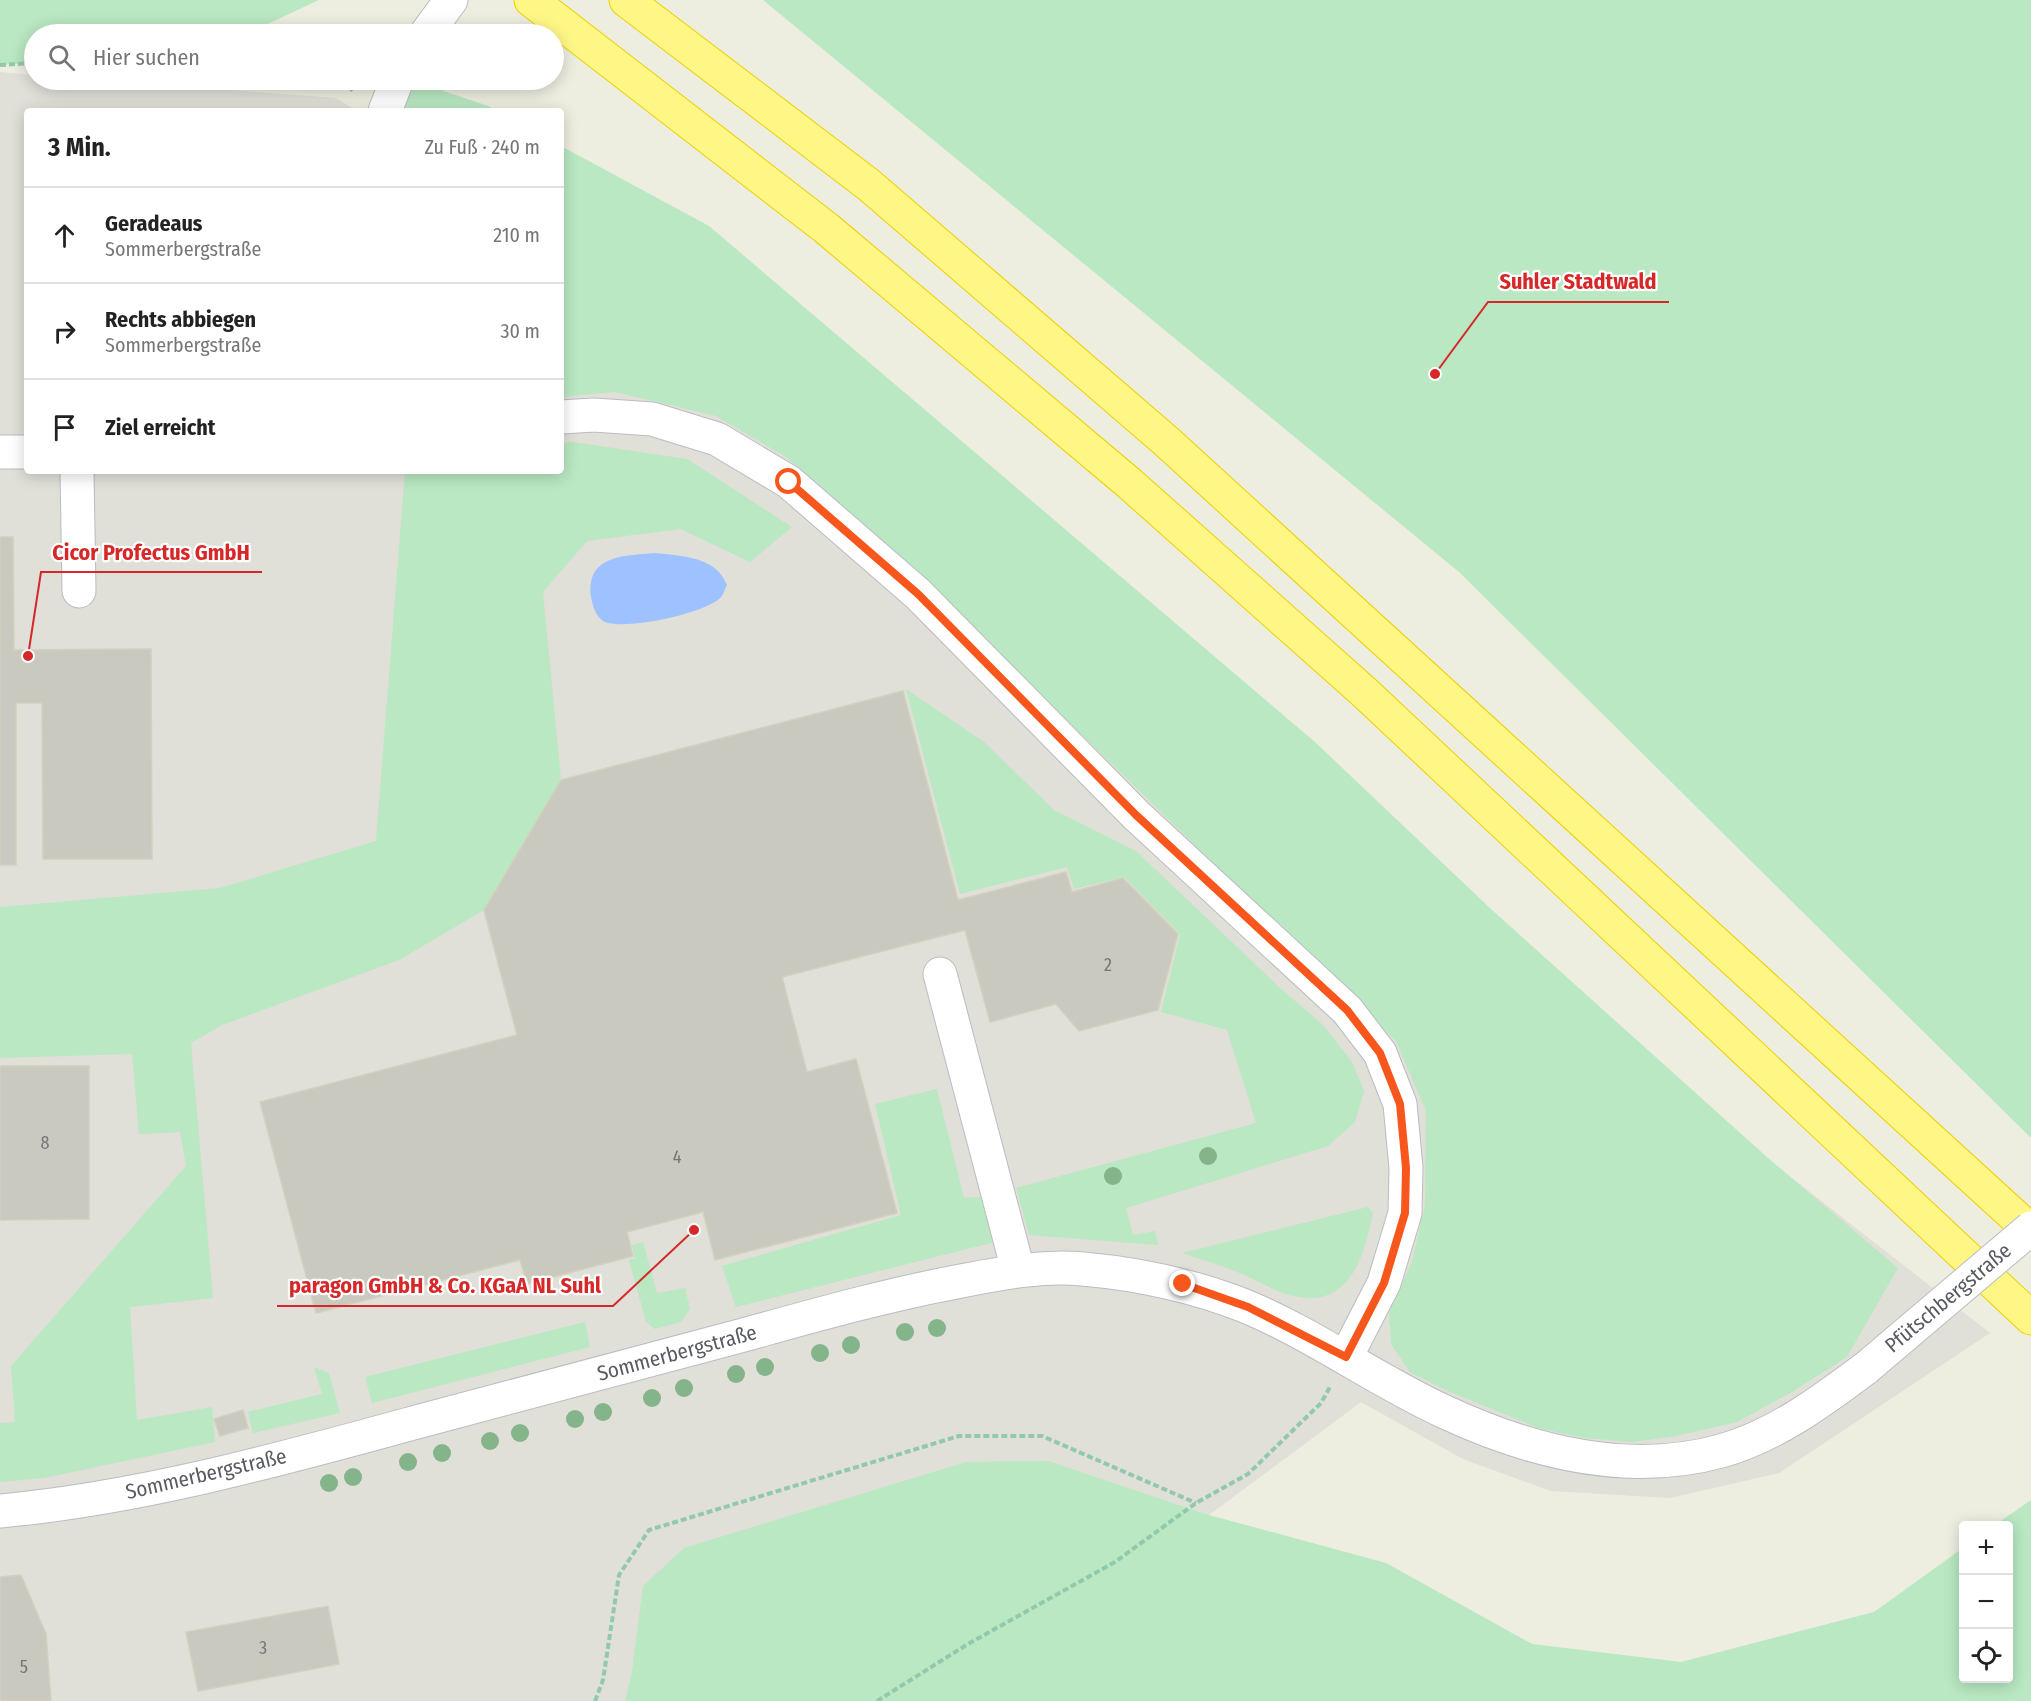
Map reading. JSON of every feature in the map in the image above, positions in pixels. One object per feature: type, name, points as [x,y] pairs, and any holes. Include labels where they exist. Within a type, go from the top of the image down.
[{"type":"highway","points":[[531,0],[562,24]]},
{"type":"highway","points":[[626,0],[869,185],[1166,441],[2031,1230]]},
{"type":"highway","points":[[564,26],[826,228],[1129,483],[1363,691],[2031,1318]]},
{"type":"street","points":[[433,24],[451,0]]},
{"type":"street","points":[[386,108],[393,90]]},
{"type":"street","points":[[564,417],[594,415],[652,419],[717,439],[789,482],[918,594],[1136,815],[1347,1010],[1380,1053],[1400,1104],[1406,1168],[1405,1213],[1384,1283],[1346,1357]]},
{"type":"street","points":[[0,452],[24,452]]},
{"type":"street","points":[[77,474],[79,591]]},
{"type":"street","points":[[940,974],[1018,1270]]},
{"type":"street","name":"Pfütschbergstraße","points":[[1866,1368],[2031,1230]]},
{"type":"street","name":"Sommerbergstraße","points":[[0,1511],[45,1507],[158,1486],[278,1458],[853,1305],[1018,1270],[1075,1268],[1131,1274],[1183,1284],[1248,1307],[1346,1357],[1442,1411],[1494,1433],[1562,1454],[1614,1462],[1672,1460],[1723,1450],[1776,1428],[1825,1399],[1866,1368]]},
{"type":"path","points":[[0,65],[24,64]]},
{"type":"path","points":[[877,1701],[968,1644],[1115,1562],[1196,1503],[1248,1474],[1289,1438],[1321,1403],[1346,1357]]},
{"type":"path","points":[[595,1701],[603,1680],[619,1575],[649,1530],[959,1436],[1042,1436],[1196,1503]]},
{"type":"shaded area","points":[[0,72],[24,74],[24,90],[230,90],[336,98],[352,108],[24,108],[24,474],[564,474],[564,243],[746,359],[1990,1333],[1779,1473],[1670,1498],[1551,1491],[1463,1459],[1361,1402],[1209,1515],[1049,1461],[632,1671],[625,1701],[0,1701]]},
{"type":"green space","points":[[0,0],[319,0],[267,24],[24,24],[24,64],[0,65]]},
{"type":"green space","points":[[763,0],[2031,0],[2031,1138],[1459,572]]},
{"type":"green space","points":[[410,90],[441,90],[492,108],[403,108]]},
{"type":"green space","points":[[564,148],[709,226],[1315,742],[1492,910],[1768,1158],[1898,1268],[1847,1357],[1792,1392],[1737,1422],[1676,1436],[1633,1442],[1584,1438],[1538,1428],[1448,1391],[1410,1372],[1391,1344],[1389,1313],[1412,1262],[1425,1206],[1426,1111],[1396,1041],[891,549],[786,457],[716,416],[615,392],[564,397]]},
{"type":"green space","points":[[573,442],[687,459],[792,527],[750,562],[681,529],[587,541],[543,592],[561,780],[484,910],[399,960],[222,1025],[191,1043],[213,1298],[130,1307],[137,1420],[212,1407],[215,1442],[44,1478],[0,1482],[0,1423],[15,1422],[11,1366],[186,1166],[180,1132],[139,1134],[132,1054],[0,1058],[0,907],[220,888],[376,841],[405,474],[564,474],[564,444]]},
{"type":"green space","points":[[906,689],[984,742],[1054,810],[1136,851],[1278,986],[1323,1025],[1352,1062],[1364,1091],[1355,1122],[1328,1146],[1126,1208],[1133,1235],[1155,1231],[1158,1245],[1029,1235],[1016,1188],[1256,1123],[1227,1030],[1161,1012],[1180,934],[1124,877],[1074,889],[1067,867],[960,894]]},
{"type":"green space","points":[[937,1089],[964,1198],[982,1197],[995,1242],[736,1307],[722,1266],[901,1215],[875,1104]]},
{"type":"green space","points":[[1368,1207],[1373,1213],[1358,1264],[1339,1289],[1326,1296],[1309,1298],[1289,1295],[1252,1278],[1182,1253]]},
{"type":"green space","points":[[643,1242],[657,1293],[685,1288],[690,1309],[681,1322],[655,1329],[646,1322],[629,1260],[635,1258],[632,1245]]},
{"type":"green space","points":[[585,1322],[590,1347],[372,1403],[365,1377]]},
{"type":"green space","points":[[314,1367],[329,1373],[340,1413],[253,1433],[248,1412],[322,1394]]},
{"type":"green space","points":[[1049,1461],[1209,1515],[1386,1563],[1532,1644],[1681,1662],[1874,1612],[1959,1551],[1959,1683],[2013,1683],[2013,1521],[2001,1521],[2031,1500],[2031,1701],[625,1701],[632,1671],[643,1586],[684,1548],[966,1462]]},
{"type":"water","points":[[655,553],[697,559],[715,568],[727,585],[722,596],[700,609],[664,619],[613,624],[600,619],[591,597],[594,573],[609,560]]},
{"type":"building","points":[[0,537],[13,537],[14,650],[151,649],[152,859],[43,859],[42,703],[16,703],[16,865],[0,865]]},
{"type":"building","points":[[903,691],[958,900],[1066,872],[1072,892],[1123,878],[1178,934],[1158,1010],[1079,1031],[1056,1004],[990,1022],[965,930],[782,977],[807,1072],[856,1059],[897,1213],[715,1260],[703,1212],[627,1232],[633,1256],[527,1284],[520,1260],[316,1313],[260,1102],[517,1035],[484,910],[561,780]]},
{"type":"building","points":[[0,1066],[89,1066],[89,1219],[0,1220]]},
{"type":"building","points":[[243,1410],[248,1428],[220,1436],[214,1419]]},
{"type":"building","points":[[21,1575],[46,1634],[51,1701],[0,1701],[0,1577]]},
{"type":"building","points":[[328,1606],[339,1664],[198,1691],[186,1632]]},
{"type":"place","name":"Suhler Stadtwald","points":[[1435,374]]},
{"type":"place","name":"Cicor Profectus GmbH","points":[[28,656]]},
{"type":"place","name":"paragon GmbH & Co. KGaA NL Suhl","points":[[694,1230]]},
{"type":"route","points":[[789,482],[918,594],[1136,815],[1347,1010],[1380,1053],[1400,1104],[1406,1168],[1405,1213],[1384,1283],[1346,1357],[1248,1307],[1183,1284]]}]
